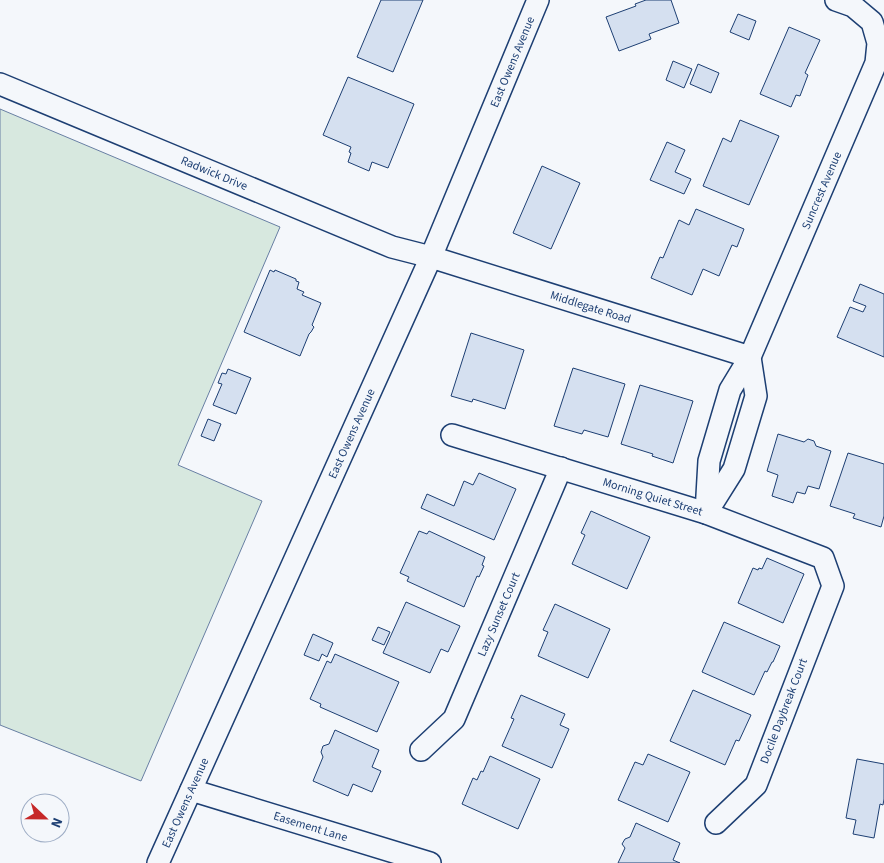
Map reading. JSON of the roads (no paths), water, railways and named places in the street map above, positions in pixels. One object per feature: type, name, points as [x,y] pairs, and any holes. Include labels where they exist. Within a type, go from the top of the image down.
[{"type":"street","name":"East Owens Avenue","points":[[158,863],[431,257],[538,0]]},
{"type":"street","name":"Suncrest Avenue","points":[[706,513],[709,461],[730,390],[750,356],[876,63],[878,43],[872,22],[853,6],[836,0]]},
{"type":"street","name":"Radwick Drive","points":[[0,84],[392,247],[431,257]]},
{"type":"street","name":"Middlegate Road","points":[[431,257],[750,356]]},
{"type":"street","points":[[706,513],[734,470],[756,396],[750,356]]},
{"type":"street","name":"Morning Quiet Street","points":[[452,435],[706,513],[823,558],[833,586]]},
{"type":"street","points":[[715,442],[740,449]]},
{"type":"street","name":"Lazy Sunset Court","points":[[421,750],[454,718],[561,468]]},
{"type":"street","name":"Docile Daybreak Court","points":[[716,823],[756,785],[833,586]]},
{"type":"street","name":"Easement Lane","points":[[191,790],[430,863]]}]
